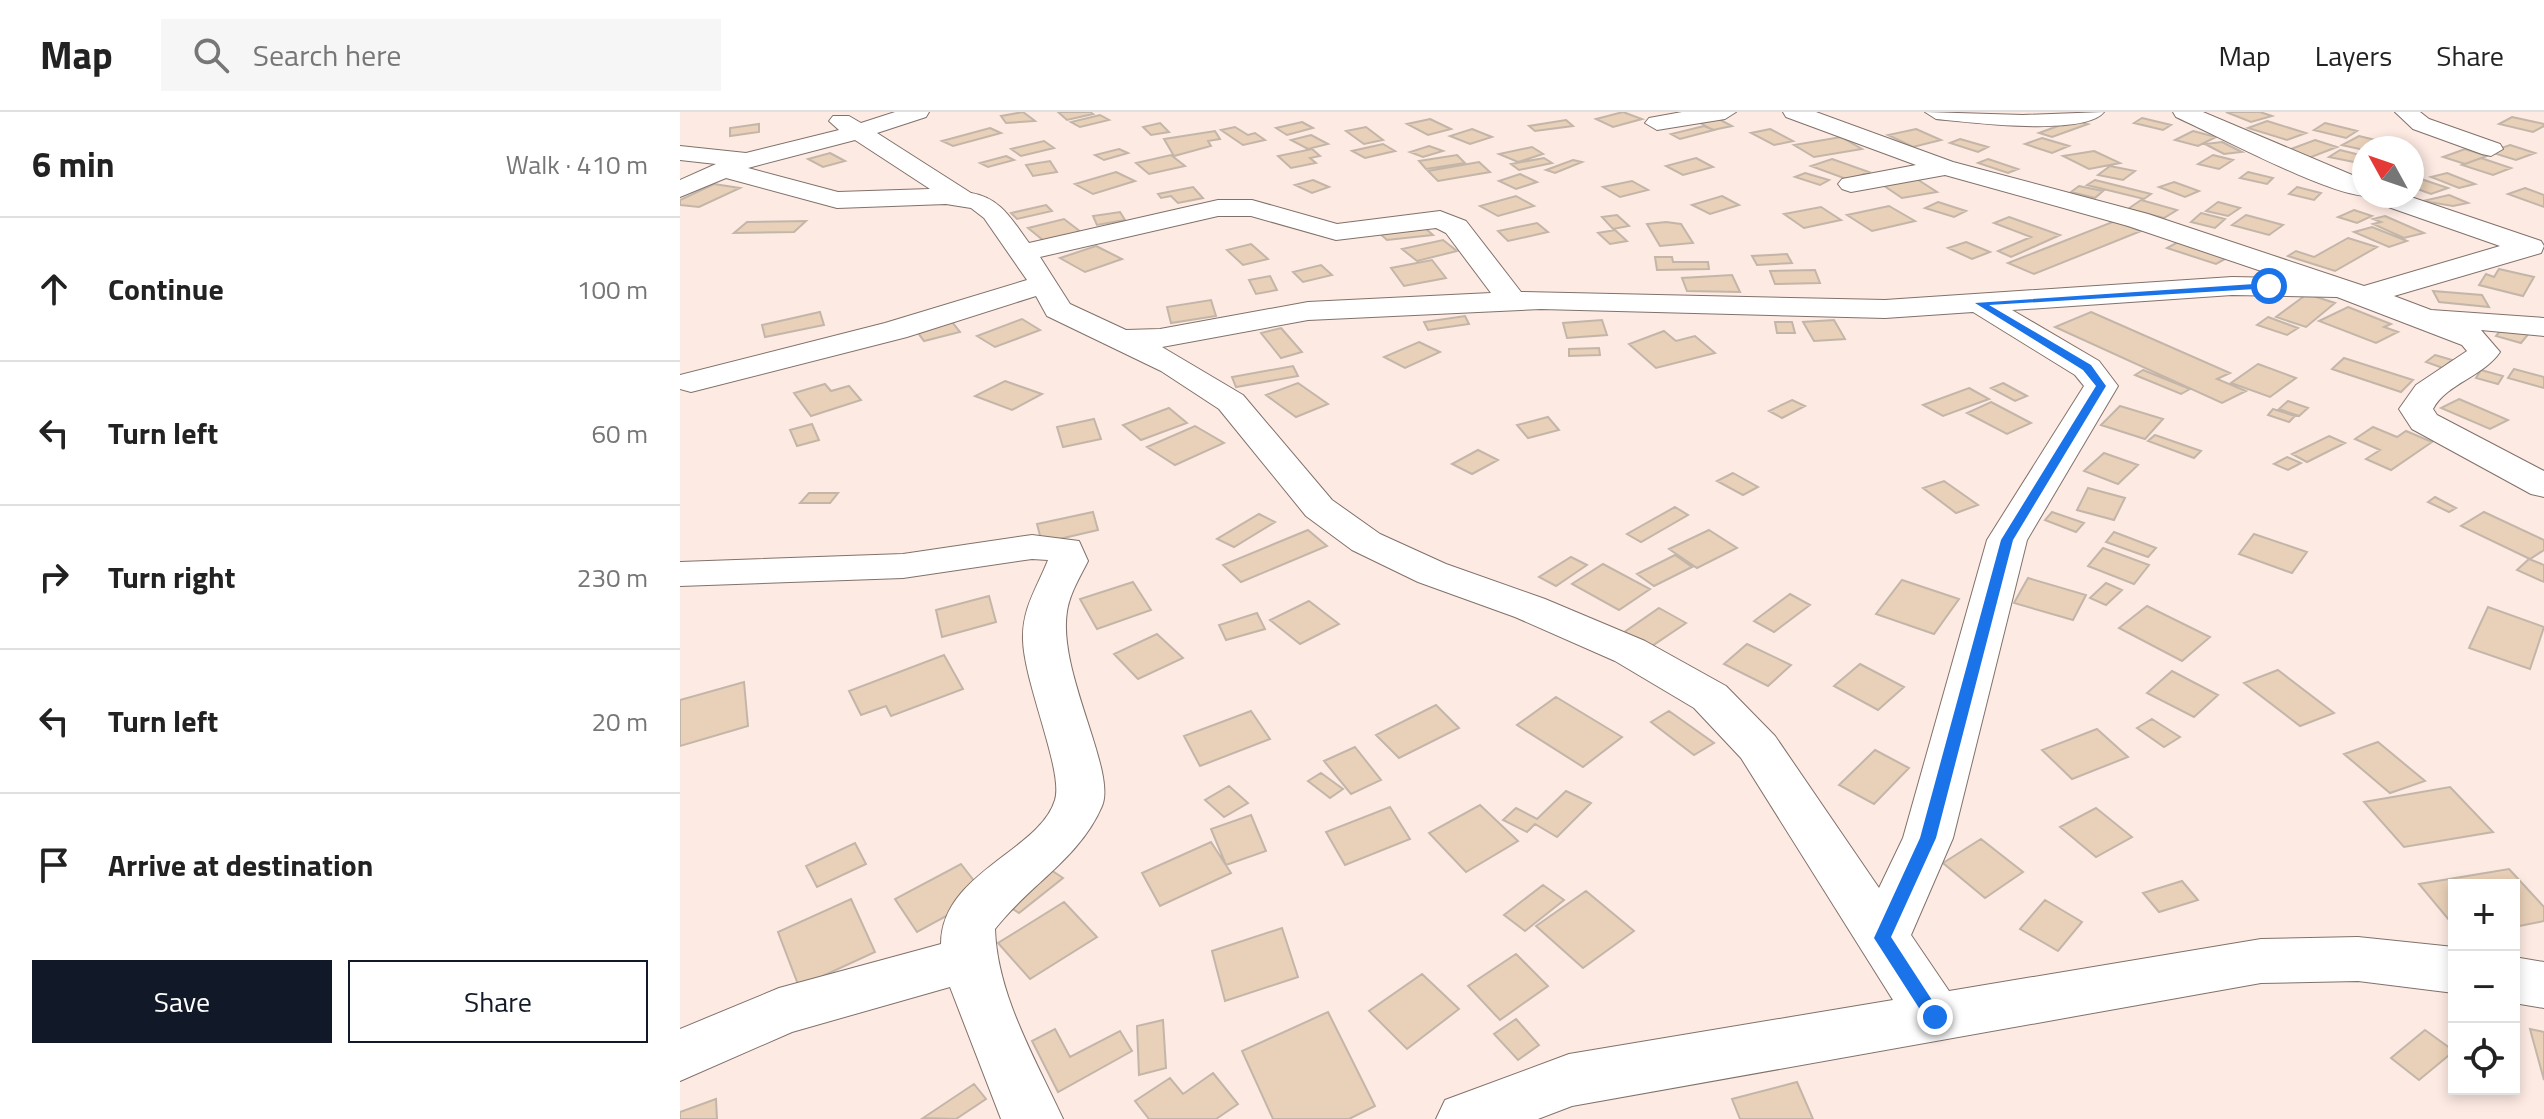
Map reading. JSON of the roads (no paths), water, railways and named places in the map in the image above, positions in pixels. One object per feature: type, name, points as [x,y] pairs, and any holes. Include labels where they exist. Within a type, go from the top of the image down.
[{"type":"street","points":[[830,112],[855,133],[962,198]]},
{"type":"street","points":[[680,189],[736,165],[855,133],[918,112]]},
{"type":"street","points":[[1657,123],[1725,112]]},
{"type":"street","points":[[1936,112],[2023,122],[2093,112]]},
{"type":"street","points":[[2184,112],[2352,185]]},
{"type":"street","points":[[2406,112],[2421,124],[2491,149]]},
{"type":"street","points":[[1814,114],[1944,167],[2138,220],[2419,315],[2473,338],[2484,352],[2472,366],[2420,398],[2416,409],[2424,422],[2544,486]]},
{"type":"street","points":[[680,153],[736,165],[837,200],[962,198],[979,202],[993,212],[1045,284],[1058,310],[1172,364],[1231,402],[1319,508],[1366,542],[1432,573],[1630,651],[1710,697],[1758,747],[1935,1017]]},
{"type":"street","points":[[1851,184],[1944,167]]},
{"type":"street","points":[[1021,253],[1218,208],[1252,208],[1336,232],[1440,219],[1456,227],[1513,301]]},
{"type":"street","points":[[2418,208],[2536,249]]},
{"type":"street","points":[[1120,341],[1160,338],[1308,311],[1513,301],[1885,309],[2232,286],[2352,292],[2536,249]]},
{"type":"street","points":[[691,382],[896,330],[1045,284]]},
{"type":"street","points":[[1882,938],[1928,838],[2007,540],[2101,386],[2087,368],[1979,303]]},
{"type":"street","points":[[2419,315],[2544,327]]},
{"type":"street","points":[[680,574],[903,566],[1032,547],[1065,549],[1068,561],[1050,595],[1044,617],[1046,661],[1083,784],[1083,801],[1070,825],[997,887],[968,926],[969,959],[1032,1119]]},
{"type":"street","points":[[1467,1119],[1569,1080],[2261,961],[2328,955],[2394,959],[2448,969]]},
{"type":"street","points":[[680,1056],[779,1012],[969,959]]},
{"type":"street","points":[[2520,981],[2544,985]]}]
